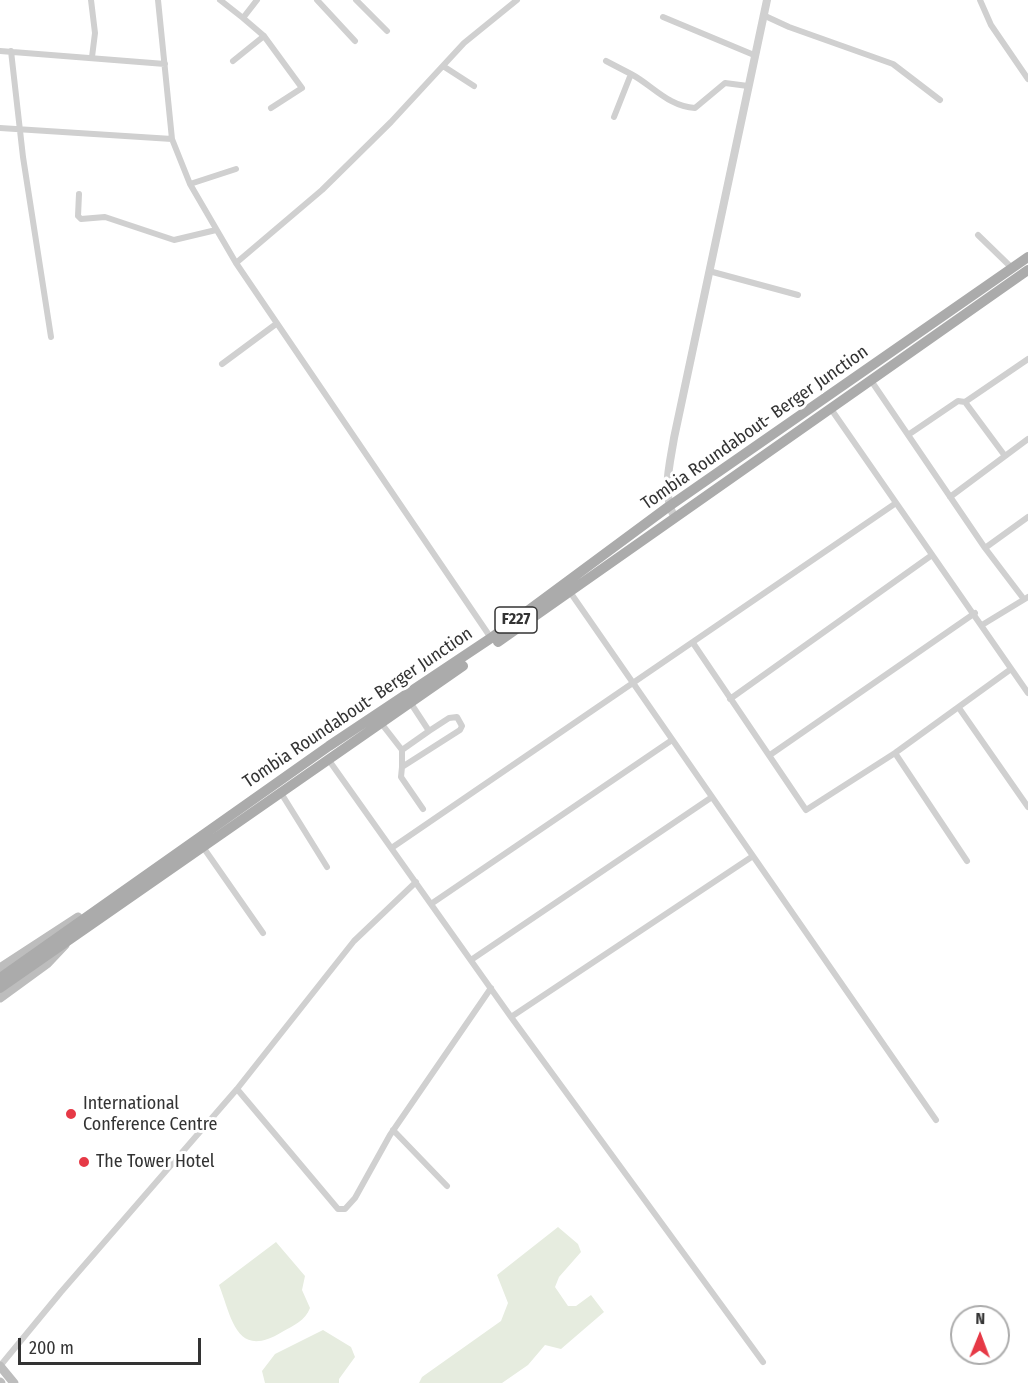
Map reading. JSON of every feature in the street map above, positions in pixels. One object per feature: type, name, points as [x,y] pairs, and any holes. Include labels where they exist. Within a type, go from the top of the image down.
[{"type":"main road","name":"Tombia Roundabout- Berger Junction","points":[[0,978],[102,906],[326,755],[491,638],[668,507],[1028,257]]},
{"type":"main road","name":"Tombia Roundabout- Berger Junction","points":[[0,988],[281,793],[326,755],[381,723],[1028,270]]},
{"type":"main road","points":[[0,968],[89,910],[102,906]]},
{"type":"main road","points":[[0,998],[48,963],[72,938]]},
{"type":"main road","points":[[0,1366],[14,1383]]},
{"type":"street","points":[[91,0],[95,33],[92,57]]},
{"type":"street","points":[[158,0],[172,139],[190,184],[236,263],[276,324],[491,638]]},
{"type":"street","points":[[220,0],[264,36],[302,88],[271,108]]},
{"type":"street","points":[[243,18],[257,0]]},
{"type":"street","points":[[317,0],[355,41]]},
{"type":"street","points":[[356,0],[387,31]]},
{"type":"street","points":[[236,263],[322,190],[464,43],[517,0]]},
{"type":"street","points":[[675,518],[668,507],[667,489],[674,438],[767,0]]},
{"type":"street","points":[[980,0],[991,25],[1028,79]]},
{"type":"street","points":[[763,15],[789,27],[893,64],[940,100]]},
{"type":"street","points":[[663,17],[754,55]]},
{"type":"street","points":[[233,61],[264,36]]},
{"type":"street","points":[[0,51],[165,64]]},
{"type":"street","points":[[11,51],[19,128],[51,337]]},
{"type":"street","points":[[606,61],[631,74],[661,96],[688,108],[695,108],[725,83],[748,86]]},
{"type":"street","points":[[443,66],[474,86]]},
{"type":"street","points":[[614,117],[631,74]]},
{"type":"street","points":[[0,128],[172,139]]},
{"type":"street","points":[[190,184],[236,169]]},
{"type":"street","points":[[79,194],[78,216],[81,219],[105,217],[174,240],[216,230]]},
{"type":"street","points":[[978,235],[1012,268]]},
{"type":"street","points":[[709,271],[798,296]]},
{"type":"street","points":[[222,364],[276,324]]},
{"type":"street","points":[[965,402],[1028,359]]},
{"type":"street","points":[[872,381],[985,548],[1025,597],[982,625]]},
{"type":"street","points":[[908,435],[958,400],[965,402],[1005,456]]},
{"type":"street","points":[[831,408],[932,555],[975,613],[1028,693]]},
{"type":"street","points":[[950,497],[1028,439]]},
{"type":"street","points":[[393,847],[896,503]]},
{"type":"street","points":[[985,548],[1028,517]]},
{"type":"street","points":[[730,699],[932,555]]},
{"type":"street","points":[[570,592],[936,1120]]},
{"type":"street","points":[[770,755],[975,613]]},
{"type":"street","points":[[693,643],[806,810],[895,753],[1011,669]]},
{"type":"street","points":[[410,702],[429,731]]},
{"type":"street","points":[[959,708],[1028,807]]},
{"type":"street","points":[[402,750],[453,716],[457,717],[462,726],[460,730],[402,767]]},
{"type":"street","points":[[381,723],[402,750],[401,777],[423,809]]},
{"type":"street","points":[[431,904],[672,740]]},
{"type":"street","points":[[895,753],[968,861]]},
{"type":"street","points":[[326,755],[511,1017],[763,1362]]},
{"type":"street","points":[[281,793],[327,867]]},
{"type":"street","points":[[471,960],[712,797]]},
{"type":"street","points":[[203,847],[263,933]]},
{"type":"street","points":[[511,1017],[753,856]]},
{"type":"street","points":[[0,1366],[237,1089],[354,941],[416,882]]},
{"type":"street","points":[[237,1089],[338,1209],[345,1209],[355,1198],[393,1130],[491,988]]},
{"type":"street","points":[[393,1130],[447,1186]]},
{"type":"shaded area","points":[[558,1227],[578,1244],[581,1252],[559,1277],[555,1287],[568,1306],[576,1306],[591,1295],[604,1312],[561,1349],[545,1345],[528,1365],[502,1383],[419,1383],[422,1377],[501,1321],[508,1303],[497,1275]]},
{"type":"shaded area","points":[[276,1242],[305,1276],[302,1290],[310,1308],[295,1325],[267,1339],[255,1341],[245,1338],[238,1331],[219,1285]]},
{"type":"shaded area","points":[[323,1330],[351,1347],[355,1357],[339,1379],[339,1383],[265,1383],[262,1371],[275,1354]]},
{"type":"place","name":"International Conference Centre","points":[[71,1114]]},
{"type":"place","name":"The Tower Hotel","points":[[84,1162]]}]
